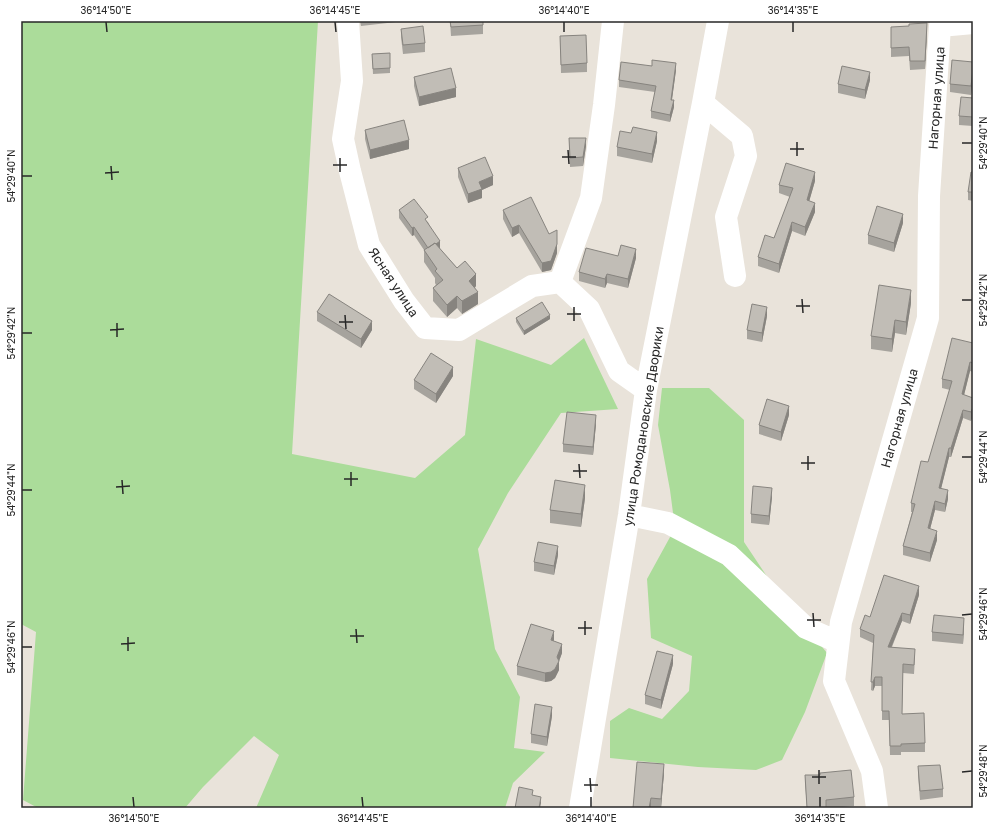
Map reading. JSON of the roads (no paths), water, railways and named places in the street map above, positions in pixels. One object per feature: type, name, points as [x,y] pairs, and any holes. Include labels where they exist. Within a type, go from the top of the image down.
[{"type":"street","name":"Ясная улица","points":[[348,21],[352,81],[343,139],[369,245],[404,301],[426,328],[459,330],[532,286],[560,282]]},
{"type":"street","points":[[613,21],[604,105],[590,198],[560,282],[589,309],[619,371],[646,390]]},
{"type":"street","name":"улица Ромодановские Дворики","points":[[580,808],[629,515],[646,390],[718,21]]},
{"type":"street","points":[[936,24],[973,23]]},
{"type":"street","name":"Нагорная улица","points":[[877,808],[872,771],[834,681],[841,622],[928,318],[929,196],[936,24]]},
{"type":"street","points":[[703,103],[742,136],[746,156],[726,217],[735,276]]},
{"type":"street","points":[[629,515],[668,523],[729,555],[806,628],[838,642]]}]
